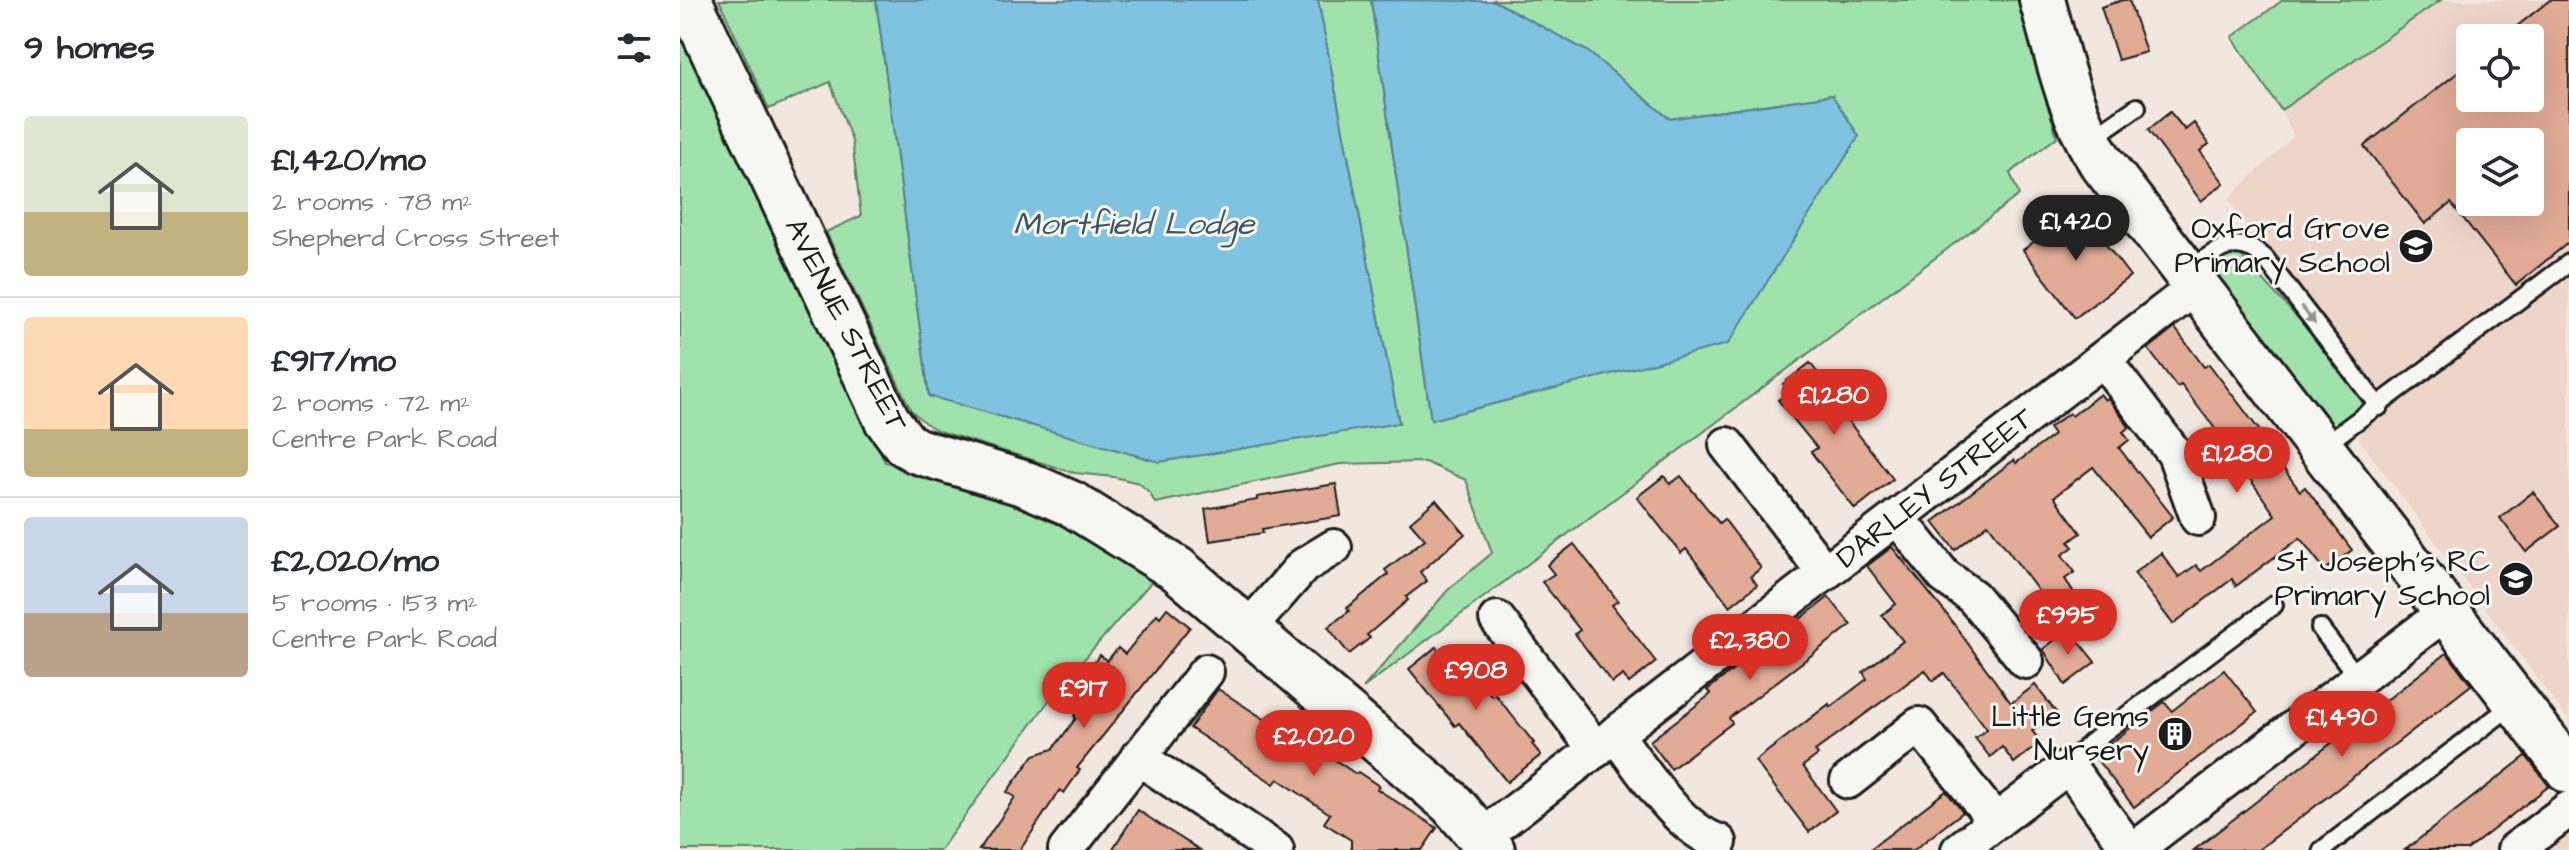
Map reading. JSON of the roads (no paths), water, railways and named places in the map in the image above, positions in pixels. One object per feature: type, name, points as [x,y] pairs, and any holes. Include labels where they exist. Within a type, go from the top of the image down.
[{"type":"street","name":"AVENUE STREET","points":[[689,0],[896,434],[905,444],[917,451],[1026,484],[1072,504],[1177,569],[1451,803],[1486,846]]},
{"type":"street","points":[[2042,0],[2075,115],[2087,141],[2516,702],[2564,753]]},
{"type":"street","name":"DARLEY STREET","points":[[1486,846],[1606,742],[2103,359],[2192,279]]},
{"type":"street","points":[[2103,359],[2175,454],[2198,518]]},
{"type":"street","points":[[1729,443],[1825,573]]},
{"type":"street","points":[[1897,517],[1944,576],[1973,597],[2026,661]]},
{"type":"street","points":[[1248,629],[1303,566],[1334,547]]},
{"type":"street","points":[[1959,850],[2063,770],[2074,774],[2132,850],[2446,612]]},
{"type":"street","points":[[1499,618],[1606,742],[1679,816],[1705,838],[1719,842]]},
{"type":"street","points":[[1066,850],[1206,672]]},
{"type":"street","points":[[1848,781],[1919,725],[1996,822]]},
{"type":"street","points":[[1138,757],[1282,843]]},
{"type":"street","points":[[2515,850],[2569,809]]},
{"type":"lane","points":[[2087,141],[2137,107]]},
{"type":"lane","points":[[2192,279],[2216,251],[2231,245],[2255,249],[2379,407]]},
{"type":"lane","points":[[2321,448],[2569,263]]},
{"type":"lane","points":[[2063,770],[2090,743],[2274,605]]},
{"type":"lane","points":[[2320,628],[2359,679]]},
{"type":"lane","points":[[2322,850],[2516,702]]},
{"type":"water","name":"Mortfield Lodge","points":[[876,0],[1318,0],[1399,423],[1159,462],[929,396]]},
{"type":"water","points":[[1371,0],[1495,1],[1587,51],[1670,119],[1832,95],[1859,136],[1728,344],[1431,420]]},
{"type":"place","name":"Oxford Grove Primary School","points":[[2416,246]]},
{"type":"place","name":"St Joseph's RC Primary School","points":[[2516,579]]},
{"type":"place","name":"Little Gems Nursery","points":[[2175,734]]}]
